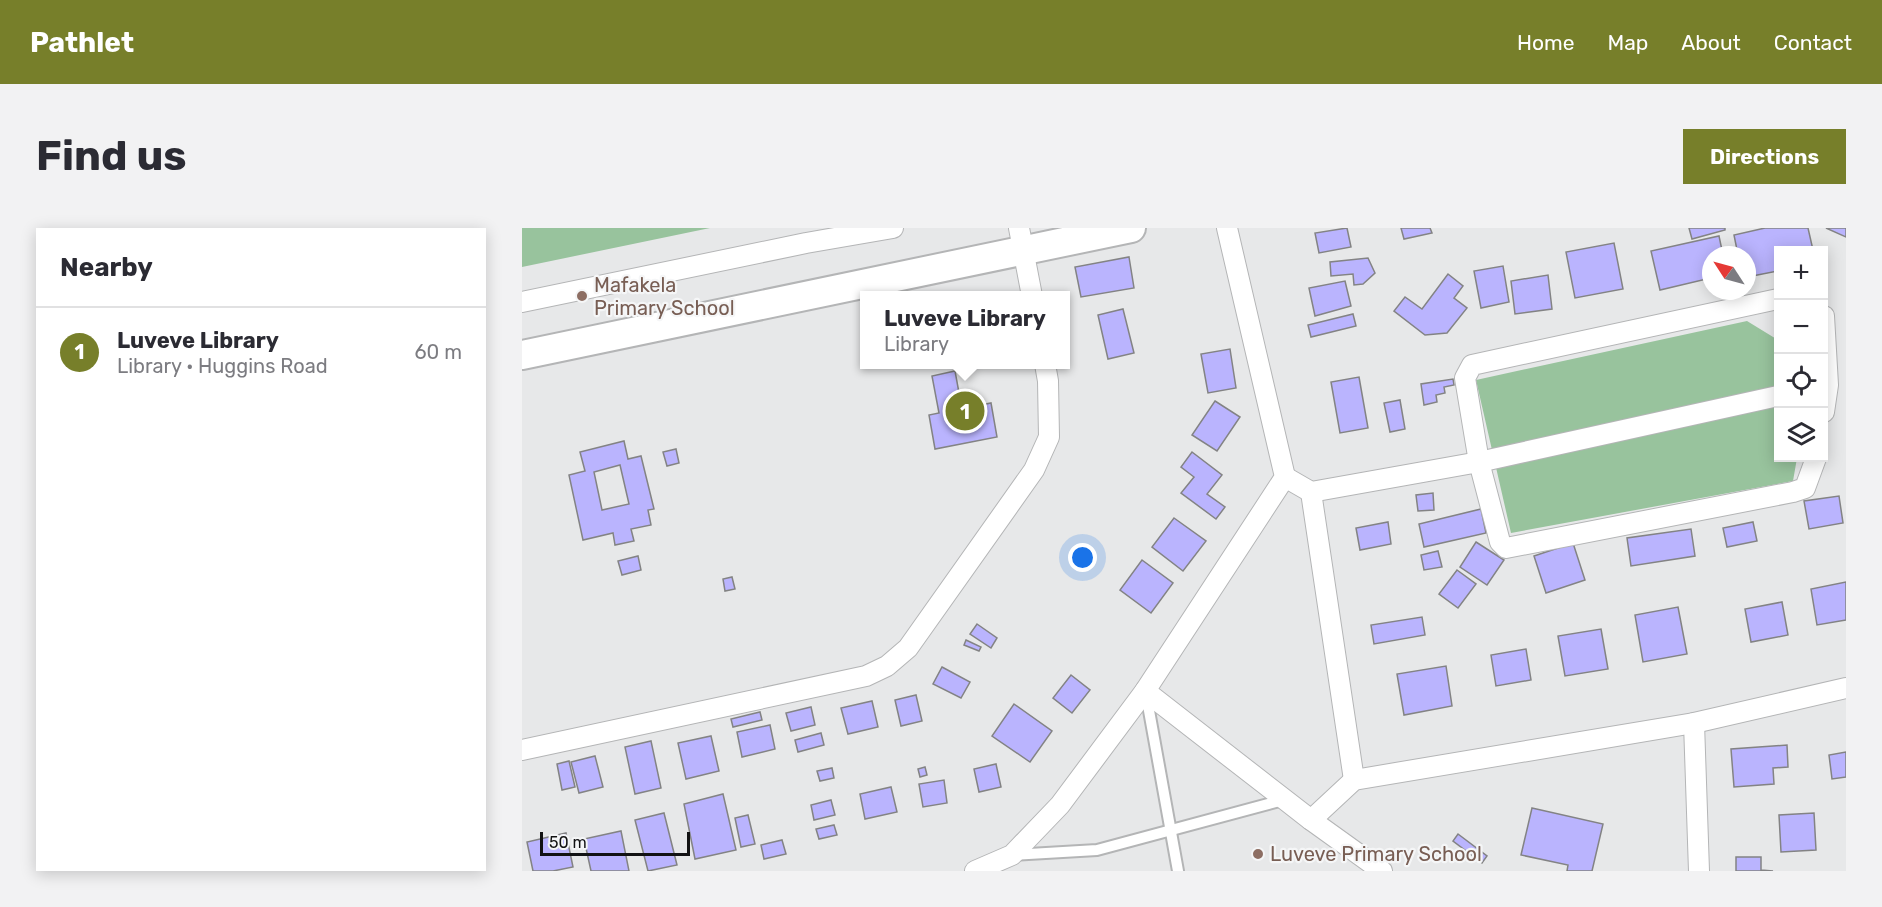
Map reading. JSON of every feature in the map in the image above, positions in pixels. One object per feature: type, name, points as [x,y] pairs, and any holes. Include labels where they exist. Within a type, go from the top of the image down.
[{"type":"street","points":[[522,302],[805,236],[893,228]]},
{"type":"street","points":[[522,355],[1021,240],[1131,228]]},
{"type":"street","points":[[975,871],[1012,855],[1059,805],[1145,691],[1285,477],[1227,228]]},
{"type":"street","points":[[1021,240],[1031,291]]},
{"type":"street","points":[[1774,300],[1472,365],[1464,378],[1479,462],[1500,542],[1506,548],[1793,492],[1805,488],[1815,462]]},
{"type":"street","points":[[1825,408],[1833,384],[1828,346]]},
{"type":"street","points":[[522,750],[866,676],[887,666],[908,648],[1034,470],[1049,437],[1046,369]]},
{"type":"street","points":[[1285,477],[1311,492],[1479,462],[1774,397]]},
{"type":"street","points":[[1311,492],[1354,780]]},
{"type":"street","points":[[1311,820],[1354,780],[1694,723],[1846,688]]},
{"type":"street","points":[[1145,691],[1311,820],[1382,871]]},
{"type":"street","points":[[1694,723],[1699,871]]},
{"type":"lane","points":[[1145,691],[1178,871]]},
{"type":"lane","points":[[1012,855],[1097,849],[1287,800]]},
{"type":"green space","points":[[522,228],[710,228],[522,267]]},
{"type":"green space","points":[[1747,321],[1774,338],[1774,462],[1796,462],[1793,481],[1511,533],[1476,380]]},
{"type":"building","points":[[1347,228],[1351,247],[1319,253],[1315,233]]},
{"type":"building","points":[[1401,228],[1430,228],[1432,233],[1404,239]]},
{"type":"building","points":[[1689,228],[1725,228],[1725,230],[1692,239]]},
{"type":"building","points":[[1765,228],[1808,228],[1812,246],[1774,246],[1774,272],[1756,275],[1756,246],[1736,246],[1734,235]]},
{"type":"building","points":[[1826,228],[1846,228],[1846,237]]},
{"type":"building","points":[[1719,236],[1721,246],[1702,246],[1702,280],[1660,290],[1651,251]]},
{"type":"building","points":[[1614,243],[1623,289],[1575,298],[1566,252]]},
{"type":"building","points":[[1129,257],[1134,288],[1081,297],[1075,267]]},
{"type":"building","points":[[1368,258],[1375,273],[1363,284],[1354,285],[1353,274],[1331,276],[1330,262]]},
{"type":"building","points":[[1503,266],[1509,302],[1481,308],[1474,271]]},
{"type":"building","points":[[1448,274],[1463,286],[1454,298],[1467,308],[1447,333],[1425,335],[1394,311],[1405,297],[1422,309]]},
{"type":"building","points":[[1548,275],[1552,309],[1515,314],[1511,281]]},
{"type":"building","points":[[1345,281],[1351,306],[1315,316],[1309,288]]},
{"type":"building","points":[[1123,309],[1134,353],[1108,359],[1098,315]]},
{"type":"building","points":[[1353,314],[1356,326],[1311,337],[1308,325]]},
{"type":"building","points":[[1230,349],[1236,388],[1208,393],[1201,354]]},
{"type":"building","points":[[955,371],[962,409],[991,403],[997,437],[935,449],[929,415],[939,413],[932,376]]},
{"type":"building","points":[[1359,377],[1368,428],[1340,433],[1331,382]]},
{"type":"building","points":[[1453,379],[1454,385],[1444,387],[1445,393],[1436,395],[1437,402],[1424,405],[1421,384]]},
{"type":"building","points":[[1400,400],[1405,429],[1390,432],[1384,403]]},
{"type":"building","points":[[1215,401],[1240,417],[1217,451],[1192,435]]},
{"type":"building","points":[[624,441],[628,459],[641,456],[654,509],[648,510],[651,525],[631,529],[634,541],[615,545],[613,533],[583,540],[569,475],[585,471],[580,452]],"holes":[[[620,465],[629,504],[602,510],[594,472]]]},
{"type":"building","points":[[676,449],[679,463],[667,466],[663,452]]},
{"type":"building","points":[[1192,452],[1222,475],[1207,494],[1225,507],[1216,519],[1181,493],[1194,477],[1181,467]]},
{"type":"building","points":[[1433,493],[1434,510],[1418,511],[1416,495]]},
{"type":"building","points":[[1839,496],[1843,523],[1809,529],[1804,501]]},
{"type":"building","points":[[1481,509],[1486,533],[1424,547],[1419,524]]},
{"type":"building","points":[[1174,518],[1206,541],[1183,571],[1152,547]]},
{"type":"building","points":[[1388,522],[1391,544],[1360,550],[1356,528]]},
{"type":"building","points":[[1753,522],[1757,541],[1727,547],[1723,528]]},
{"type":"building","points":[[1691,529],[1695,556],[1631,566],[1627,538]]},
{"type":"building","points":[[1476,542],[1504,560],[1487,585],[1460,567]]},
{"type":"building","points":[[1573,543],[1585,580],[1546,593],[1534,556]]},
{"type":"building","points":[[1438,551],[1442,567],[1424,570],[1421,555]]},
{"type":"building","points":[[638,556],[641,570],[622,575],[618,561]]},
{"type":"building","points":[[1142,560],[1173,583],[1151,613],[1120,590]]},
{"type":"building","points":[[1457,570],[1476,584],[1458,608],[1439,594]]},
{"type":"building","points":[[732,577],[735,589],[725,591],[723,579]]},
{"type":"building","points":[[1846,582],[1846,620],[1817,625],[1811,589]]},
{"type":"building","points":[[1782,602],[1788,635],[1751,642],[1745,609]]},
{"type":"building","points":[[1678,607],[1687,654],[1643,662],[1635,615]]},
{"type":"building","points":[[1422,617],[1425,635],[1374,644],[1371,625]]},
{"type":"building","points":[[977,624],[997,638],[991,648],[970,634]]},
{"type":"building","points":[[1601,629],[1608,669],[1565,676],[1558,636]]},
{"type":"building","points":[[966,640],[981,647],[979,651],[964,645]]},
{"type":"building","points":[[1526,649],[1531,680],[1496,686],[1491,655]]},
{"type":"building","points":[[1446,666],[1452,706],[1404,715],[1397,674]]},
{"type":"building","points":[[942,667],[970,682],[961,698],[933,684]]},
{"type":"building","points":[[1071,675],[1090,690],[1072,713],[1053,698]]},
{"type":"building","points":[[916,695],[922,721],[901,726],[895,700]]},
{"type":"building","points":[[872,701],[878,727],[848,734],[841,708]]},
{"type":"building","points":[[1014,704],[1052,731],[1030,762],[992,736]]},
{"type":"building","points":[[811,707],[815,725],[791,731],[786,713]]},
{"type":"building","points":[[760,712],[762,720],[733,727],[731,719]]},
{"type":"building","points":[[770,725],[775,749],[742,757],[737,732]]},
{"type":"building","points":[[821,733],[824,745],[798,752],[795,740]]},
{"type":"building","points":[[711,736],[719,771],[686,779],[678,743]]},
{"type":"building","points":[[651,741],[661,788],[635,794],[625,747]]},
{"type":"building","points":[[1787,745],[1788,767],[1773,768],[1774,784],[1734,787],[1731,749]]},
{"type":"building","points":[[1846,752],[1846,777],[1832,779],[1829,755]]},
{"type":"building","points":[[595,756],[603,787],[579,793],[571,762]]},
{"type":"building","points":[[569,761],[575,787],[562,790],[557,764]]},
{"type":"building","points":[[996,764],[1001,787],[979,792],[974,769]]},
{"type":"building","points":[[925,767],[927,775],[920,777],[918,769]]},
{"type":"building","points":[[832,768],[834,778],[820,781],[817,771]]},
{"type":"building","points":[[944,780],[947,803],[923,807],[919,784]]},
{"type":"building","points":[[891,787],[897,812],[865,819],[860,794]]},
{"type":"building","points":[[723,794],[736,850],[695,859],[684,804]]},
{"type":"building","points":[[831,800],[835,815],[814,820],[811,805]]},
{"type":"building","points":[[1532,808],[1603,824],[1592,871],[1567,871],[1568,865],[1521,855]]},
{"type":"building","points":[[664,813],[677,865],[648,871],[635,820]]},
{"type":"building","points":[[1814,813],[1816,850],[1781,852],[1779,815]]},
{"type":"building","points":[[748,815],[755,844],[741,847],[735,818]]},
{"type":"building","points":[[834,825],[837,835],[819,839],[816,829]]},
{"type":"building","points":[[621,831],[629,871],[591,871],[584,839]]},
{"type":"building","points":[[566,833],[573,867],[553,871],[533,871],[527,842]]},
{"type":"building","points":[[1458,834],[1487,856],[1482,863],[1453,841]]},
{"type":"building","points":[[782,840],[786,854],[764,859],[761,845]]},
{"type":"building","points":[[1736,857],[1761,857],[1761,870],[1773,871],[1736,871]]},
{"type":"place","name":"Mafakela Primary School","points":[[582,296]]},
{"type":"place","name":"Luveve Library","points":[[965,411]]},
{"type":"place","name":"Luveve Primary School","points":[[1258,854]]}]
